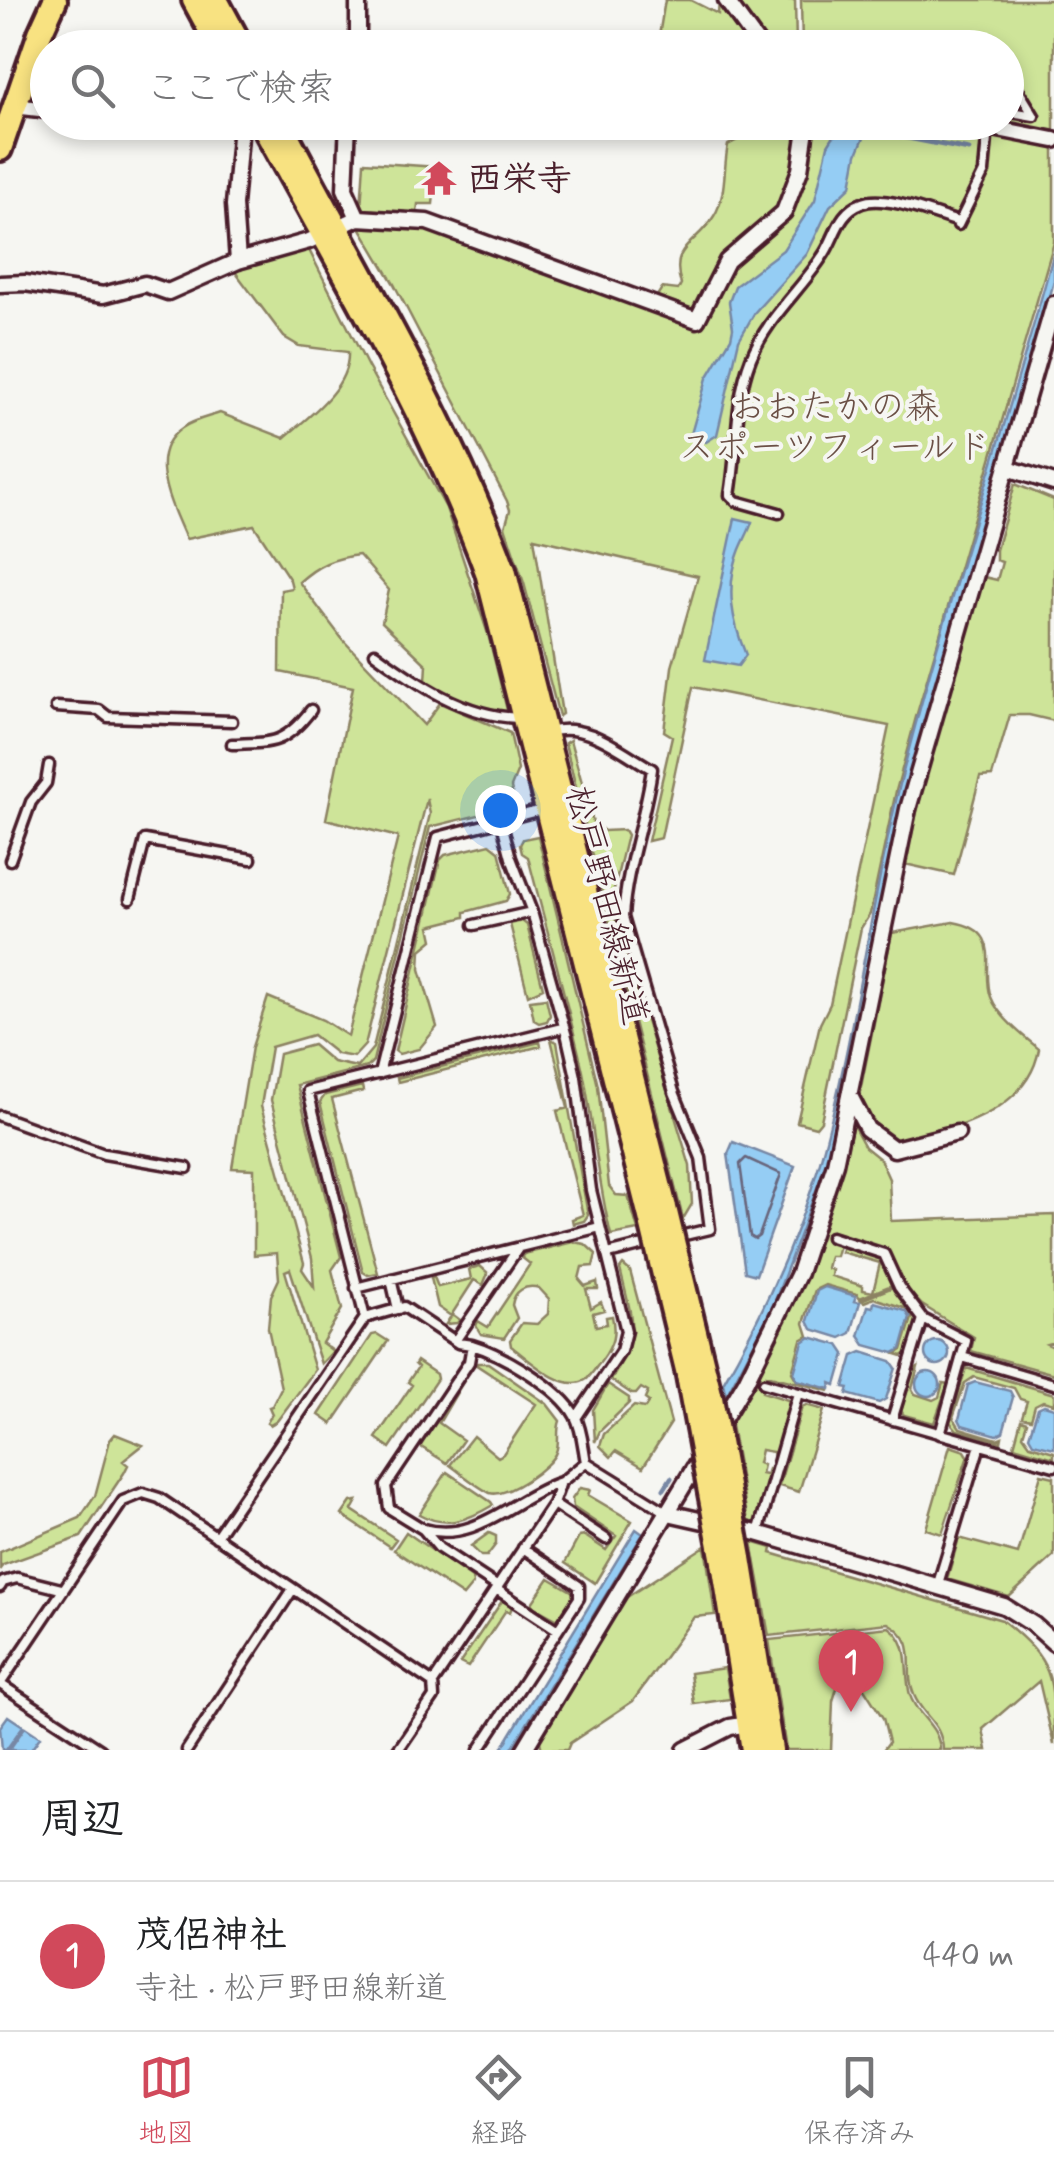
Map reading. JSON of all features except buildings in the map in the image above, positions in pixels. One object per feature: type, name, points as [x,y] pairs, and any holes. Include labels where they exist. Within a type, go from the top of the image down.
[{"type":"main road","points":[[43,30],[54,0]]},
{"type":"main road","points":[[194,0],[210,30]]},
{"type":"main road","points":[[216,0],[232,30]]},
{"type":"main road","points":[[0,149],[30,64]]},
{"type":"main road","name":"松戸野田線新道","points":[[275,140],[339,227],[458,496],[492,586],[526,718],[556,806],[658,1210],[711,1398],[753,1750]]},
{"type":"main road","name":"松戸野田線新道","points":[[290,140],[443,425],[474,491],[516,610],[547,733],[556,806]]},
{"type":"main road","name":"松戸野田線新道","points":[[731,1560],[770,1750]]},
{"type":"street","points":[[358,0],[358,30]]},
{"type":"street","points":[[726,0],[748,30]]},
{"type":"street","points":[[14,106],[30,108]]},
{"type":"street","points":[[1024,134],[1054,140]]},
{"type":"street","points":[[238,261],[234,205],[240,140]]},
{"type":"street","points":[[339,227],[347,140]]},
{"type":"street","points":[[0,284],[103,295],[145,284],[168,292],[238,261],[339,227],[427,222],[696,320],[727,262],[784,212],[800,170],[804,140]]},
{"type":"street","points":[[524,1750],[746,1380],[799,1273],[835,1164],[908,809],[1054,304]]},
{"type":"street","points":[[1008,468],[1054,483]]},
{"type":"street","points":[[850,1097],[867,1128],[894,1150],[957,1133]]},
{"type":"street","points":[[668,1513],[758,1534],[1004,1606],[1054,1643]]},
{"type":"street","points":[[686,1750],[730,1726],[749,1724]]},
{"type":"lane","points":[[1024,99],[1036,124],[1033,136]]},
{"type":"lane","points":[[1024,114],[1034,116]]},
{"type":"lane","points":[[779,513],[730,495],[740,400],[751,358],[762,336],[826,252],[838,223],[864,201],[882,201],[958,224],[984,172],[985,140]]},
{"type":"lane","points":[[374,654],[422,687],[492,717],[526,718]]},
{"type":"lane","points":[[56,706],[98,710],[108,716],[232,721]]},
{"type":"lane","points":[[232,744],[279,742],[311,710]]},
{"type":"lane","points":[[547,733],[567,727],[587,732],[652,769],[646,810],[625,888],[623,918],[674,1092],[701,1158],[710,1229],[608,1254]]},
{"type":"lane","points":[[10,860],[31,802],[46,782],[48,765]]},
{"type":"lane","points":[[379,1074],[438,836],[556,806]]},
{"type":"lane","points":[[502,820],[511,858],[532,912],[576,1077],[591,1190],[624,1322],[625,1340],[576,1418]]},
{"type":"lane","points":[[130,899],[144,840],[250,858]]},
{"type":"lane","points":[[474,925],[532,912]]},
{"type":"lane","points":[[365,1318],[308,1091],[562,1028]]},
{"type":"lane","points":[[0,1116],[104,1154],[186,1168]]},
{"type":"lane","points":[[356,1288],[600,1227]]},
{"type":"lane","points":[[831,1237],[884,1254],[898,1287],[923,1319],[966,1341],[940,1434]]},
{"type":"lane","points":[[456,1341],[519,1247]]},
{"type":"lane","points":[[391,1279],[398,1309]]},
{"type":"lane","points":[[216,1537],[365,1318],[404,1307],[456,1341],[498,1354],[562,1398],[576,1418],[586,1462],[668,1513]]},
{"type":"lane","points":[[892,1420],[923,1319]]},
{"type":"lane","points":[[472,1345],[469,1362],[386,1486],[389,1508],[439,1534],[472,1529],[561,1482],[586,1462]]},
{"type":"lane","points":[[962,1357],[1054,1384]]},
{"type":"lane","points":[[764,1383],[1054,1466]]},
{"type":"lane","points":[[758,1534],[798,1393]]},
{"type":"lane","points":[[937,1586],[980,1445]]},
{"type":"lane","points":[[398,1750],[434,1697],[433,1683],[553,1504],[561,1482]]},
{"type":"lane","points":[[101,1750],[0,1684],[61,1589],[123,1501],[132,1495],[152,1495],[433,1683]]},
{"type":"lane","points":[[553,1504],[606,1539]]},
{"type":"lane","points":[[423,1529],[439,1548],[558,1630]]},
{"type":"lane","points":[[480,1750],[579,1598],[578,1586],[523,1548]]},
{"type":"lane","points":[[0,1587],[3,1582],[17,1578],[61,1589]]},
{"type":"lane","points":[[187,1750],[293,1589]]},
{"type":"green space","points":[[665,0],[690,0],[718,14],[719,0],[795,0],[796,30],[660,30]]},
{"type":"green space","points":[[801,0],[1054,0],[1054,134],[1024,128],[1024,30],[802,30]]},
{"type":"green space","points":[[737,140],[800,140],[777,214],[724,259],[711,275],[696,310],[690,312],[655,299],[662,288],[678,290],[682,253],[718,208],[728,145]]},
{"type":"green space","name":"おおたかの森 スポーツフィールド","points":[[806,140],[1011,140],[1054,148],[1054,242],[896,791],[870,914],[861,928],[821,1121],[816,1127],[797,1122],[820,1024],[830,1004],[889,726],[693,687],[661,838],[648,841],[672,736],[664,731],[672,667],[698,576],[534,538],[562,714],[559,716],[505,527],[510,510],[507,501],[394,284],[357,222],[419,226],[700,324],[729,266],[781,223]]},
{"type":"green space","points":[[364,162],[437,167],[433,204],[418,204],[417,213],[361,209]]},
{"type":"green space","points":[[307,246],[446,508],[488,634],[508,714],[466,701],[426,681],[427,665],[382,622],[389,590],[359,555],[326,563],[299,582],[343,640],[424,725],[440,703],[510,733],[518,770],[511,787],[515,806],[430,827],[373,1061],[367,1067],[297,1085],[341,1257],[332,1270],[342,1309],[322,1343],[333,1351],[321,1364],[290,1269],[285,1271],[315,1370],[270,1425],[269,1407],[281,1388],[268,1328],[271,1296],[279,1279],[277,1253],[254,1255],[254,1169],[232,1168],[252,1047],[268,997],[323,1020],[348,1036],[398,837],[326,819],[353,687],[280,672],[281,590],[292,588],[254,525],[186,539],[164,481],[165,452],[182,428],[220,413],[284,438],[326,401],[347,365],[348,352],[299,346],[284,337],[233,269]],"holes":[[[427,799],[430,814],[373,1048],[357,1067],[333,1062],[313,1045],[279,1054],[271,1100],[312,1258],[314,1287],[302,1269],[304,1263],[261,1106],[271,1047],[313,1035],[337,1054],[354,1057],[365,1045]]]},
{"type":"green space","points":[[1015,484],[1054,500],[1054,721],[1010,715],[992,776],[980,777],[954,875],[905,864],[933,743],[984,577],[997,580],[1002,562],[996,560],[996,550]]},
{"type":"green space","points":[[570,740],[593,822],[604,831],[624,830],[627,835],[613,893],[614,915],[690,1166],[692,1204],[683,1219],[565,743]]},
{"type":"green space","points":[[538,836],[598,1086],[609,1186],[616,1195],[628,1196],[638,1230],[611,1235],[582,1067],[528,857],[520,845],[523,839]]},
{"type":"green space","points":[[490,844],[499,851],[510,894],[506,901],[430,926],[433,940],[421,950],[420,969],[437,1027],[419,1049],[399,1054],[395,1051],[440,860],[445,855]]},
{"type":"green space","points":[[522,921],[527,925],[543,988],[528,995],[510,924]]},
{"type":"green space","points":[[953,922],[980,933],[988,952],[988,986],[994,1004],[1039,1049],[1032,1071],[1003,1104],[962,1125],[896,1144],[868,1123],[859,1097],[892,933]]},
{"type":"green space","points":[[546,998],[550,1015],[547,1021],[539,1023],[534,1020],[530,1000]]},
{"type":"green space","points":[[551,1039],[557,1042],[588,1215],[584,1221],[573,1224],[572,1219],[583,1215],[557,1111],[568,1108]]},
{"type":"green space","points":[[540,1042],[541,1046],[398,1082],[397,1078]]},
{"type":"green space","points":[[362,1086],[363,1091],[332,1099],[378,1273],[368,1275],[363,1272],[320,1102],[325,1095]]},
{"type":"green space","points":[[853,1125],[865,1147],[880,1159],[889,1179],[891,1221],[1054,1215],[1054,1342],[1047,1344],[1054,1347],[1054,1374],[971,1351],[974,1337],[922,1305],[902,1284],[884,1248],[832,1231],[828,1242],[839,1245],[836,1256],[830,1256],[827,1268],[832,1270],[831,1276],[873,1292],[880,1263],[841,1252],[843,1246],[879,1257],[892,1285],[860,1298],[825,1285],[815,1290],[804,1323],[808,1336],[801,1340],[792,1372],[797,1381],[830,1391],[766,1375],[762,1392],[790,1404],[774,1458],[773,1452],[761,1450],[761,1474],[766,1475],[771,1469],[754,1523],[748,1521],[730,1420],[770,1353],[804,1278]]},
{"type":"green space","points":[[573,1242],[585,1244],[596,1254],[593,1266],[582,1267],[579,1279],[585,1286],[597,1282],[598,1289],[586,1289],[591,1308],[601,1302],[604,1310],[593,1313],[596,1326],[607,1324],[606,1317],[612,1316],[614,1328],[606,1355],[587,1379],[578,1383],[547,1373],[511,1346],[510,1340],[522,1323],[537,1324],[548,1314],[549,1299],[539,1288],[525,1288],[515,1296],[512,1305],[517,1318],[504,1338],[481,1334],[476,1326],[478,1321],[488,1327],[530,1264],[521,1257],[524,1254]]},
{"type":"green space","points":[[623,1265],[630,1271],[671,1423],[643,1467],[616,1451],[611,1457],[600,1446],[604,1434],[634,1406],[645,1408],[649,1402],[645,1399],[648,1392],[641,1388],[632,1394],[611,1380],[630,1338],[630,1314],[620,1269]]},
{"type":"green space","points":[[480,1266],[488,1273],[483,1285],[474,1280],[452,1314],[460,1320],[446,1324],[451,1316],[438,1307],[431,1278],[438,1287],[471,1279],[469,1269]]},
{"type":"green space","points":[[893,1287],[917,1316],[907,1353],[902,1356],[896,1354],[902,1350],[912,1318],[908,1309],[874,1298],[861,1300]]},
{"type":"green space","points":[[372,1335],[388,1341],[332,1424],[319,1415]]},
{"type":"green space","points":[[417,1361],[436,1374],[437,1379],[390,1448],[376,1438],[412,1385],[408,1382],[418,1367]]},
{"type":"green space","points":[[488,1363],[547,1404],[560,1421],[557,1448],[546,1465],[527,1480],[497,1493],[490,1493],[450,1465],[473,1436],[498,1457],[503,1454],[536,1404],[475,1364]]},
{"type":"green space","points":[[918,1367],[912,1389],[915,1394],[933,1400],[939,1397],[943,1383],[948,1384],[934,1423],[901,1411],[913,1370]]},
{"type":"green space","points":[[966,1368],[1054,1394],[1054,1404],[1043,1401],[1035,1405],[1031,1419],[1022,1417],[1027,1401],[1020,1399],[1014,1388],[974,1377],[965,1383],[953,1417],[960,1428],[997,1439],[1002,1437],[1001,1442],[957,1430],[950,1422]]},
{"type":"green space","points":[[470,1370],[439,1423],[463,1440],[447,1463],[421,1447],[421,1442]]},
{"type":"green space","points":[[608,1384],[629,1398],[629,1403],[600,1431],[595,1442],[593,1410]]},
{"type":"green space","points":[[802,1407],[824,1410],[799,1492],[779,1486]]},
{"type":"green space","points":[[1021,1420],[1027,1422],[1023,1435],[1030,1445],[1054,1452],[1054,1458],[1014,1446]]},
{"type":"green space","points":[[115,1434],[143,1445],[123,1461],[128,1465],[124,1473],[81,1537],[0,1569],[0,1552],[80,1518],[95,1496]]},
{"type":"green space","points":[[950,1446],[968,1456],[942,1534],[926,1529]]},
{"type":"green space","points":[[447,1472],[493,1505],[457,1521],[438,1521],[419,1514]]},
{"type":"green space","points":[[1041,1474],[1054,1477],[1054,1556],[1009,1597],[947,1579],[959,1538],[1018,1554]]},
{"type":"green space","points":[[580,1488],[590,1490],[588,1495],[632,1521],[595,1583],[565,1563],[579,1537],[585,1536],[606,1550],[616,1536],[573,1507],[572,1499]]},
{"type":"green space","points":[[357,1501],[352,1510],[396,1539],[390,1547],[342,1515],[351,1502]]},
{"type":"green space","points":[[406,1532],[472,1578],[473,1584],[463,1596],[394,1550]]},
{"type":"green space","points":[[489,1533],[496,1536],[496,1544],[487,1556],[481,1556],[471,1546]]},
{"type":"green space","points":[[752,1542],[772,1548],[771,1553],[1002,1620],[1032,1647],[1048,1672],[1054,1745],[1039,1681],[983,1729],[987,1750],[943,1750],[936,1727],[914,1695],[905,1639],[888,1623],[769,1636]]},
{"type":"green space","points":[[705,1546],[715,1615],[694,1617],[633,1701],[570,1743],[567,1750],[542,1750],[539,1737],[621,1601]]},
{"type":"green space","points":[[549,1578],[573,1592],[560,1621],[532,1603]]},
{"type":"green space","points":[[502,1601],[512,1607],[510,1612],[506,1610],[468,1667],[460,1663]]},
{"type":"green space","points":[[889,1627],[904,1649],[910,1695],[936,1734],[940,1750],[883,1750],[889,1742],[883,1718],[860,1682],[838,1685],[833,1701],[831,1750],[786,1750],[769,1640]]},
{"type":"green space","points":[[725,1668],[730,1699],[694,1704],[690,1673]]},
{"type":"water","points":[[831,140],[863,140],[851,186],[830,206],[807,254],[755,312],[739,340],[717,435],[706,442],[691,434],[707,378],[731,338],[729,302],[735,286],[783,250],[815,200]]},
{"type":"water","points":[[1054,252],[1054,281],[1036,349],[903,808],[839,1121],[772,1309],[726,1396],[723,1383],[778,1276],[820,1162],[843,1068],[900,784]]},
{"type":"water","points":[[735,518],[752,522],[732,578],[734,617],[746,655],[738,666],[705,660]]},
{"type":"water","points":[[733,1142],[795,1166],[756,1275],[745,1272],[728,1154]]},
{"type":"water","points":[[825,1287],[856,1296],[854,1301],[860,1302],[851,1333],[841,1338],[812,1329],[808,1321],[817,1291]]},
{"type":"water","points":[[874,1302],[906,1311],[910,1317],[901,1349],[894,1353],[865,1345],[859,1336],[868,1306],[873,1307]]},
{"type":"water","points":[[810,1337],[839,1345],[845,1354],[836,1385],[831,1383],[830,1389],[797,1380],[794,1373],[803,1342]]},
{"type":"water","points":[[937,1341],[946,1344],[946,1362],[937,1365],[928,1362],[925,1353],[928,1344]]},
{"type":"water","points":[[862,1352],[891,1361],[896,1368],[886,1399],[879,1403],[847,1394],[849,1388],[844,1387],[853,1356]]},
{"type":"water","points":[[928,1372],[937,1375],[937,1393],[928,1396],[919,1393],[916,1384],[919,1375]]},
{"type":"water","points":[[975,1382],[1010,1391],[1013,1397],[1003,1432],[997,1435],[962,1425],[959,1419],[968,1385]]},
{"type":"water","points":[[1038,1408],[1054,1408],[1054,1448],[1033,1443],[1029,1436]]},
{"type":"water","points":[[636,1529],[643,1534],[511,1750],[501,1750]]},
{"type":"water","points":[[8,1716],[23,1726],[6,1750],[2,1750],[0,1727]]},
{"type":"water","points":[[25,1727],[40,1737],[31,1750],[9,1750]]},
{"type":"waterway","points":[[918,140],[969,150]]},
{"type":"waterway","points":[[664,1489],[671,1478]]},
{"type":"place","name":"西栄寺","points":[[439,178]]},
{"type":"place","name":"茂侶神社","points":[[851,1712]]}]
